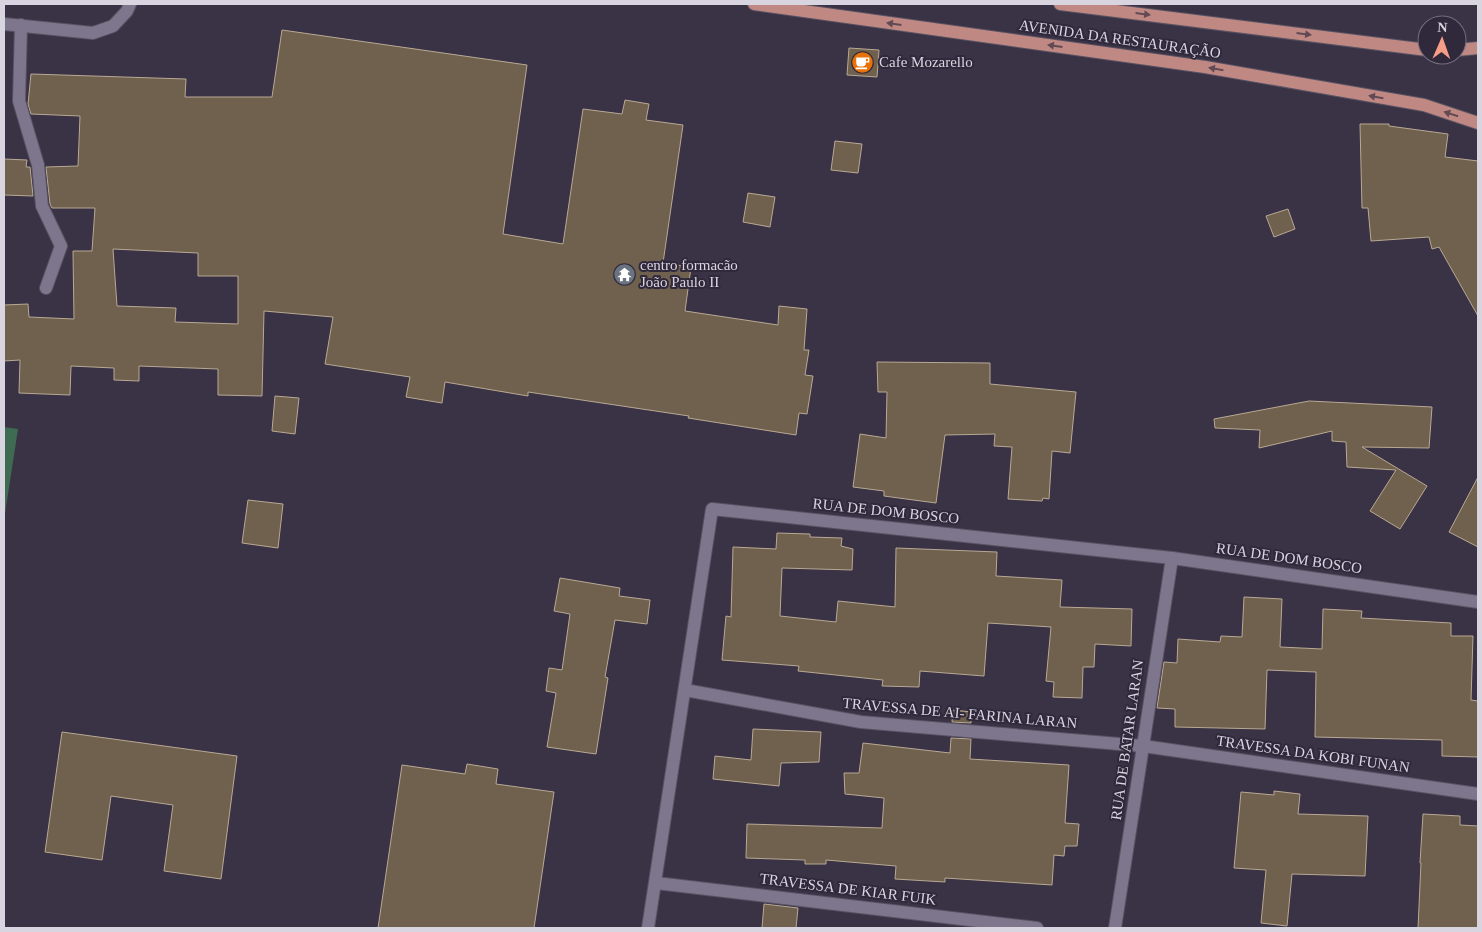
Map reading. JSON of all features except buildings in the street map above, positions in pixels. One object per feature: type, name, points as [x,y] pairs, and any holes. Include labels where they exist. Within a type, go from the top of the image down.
[{"type":"main road","name":"AVENIDA DA RESTAURAÇÃO","points":[[754,4],[1205,67],[1424,105],[1478,123]]},
{"type":"main road","name":"AVENIDA DA RESTAURAÇÃO","points":[[1060,4],[1417,49]]},
{"type":"street","points":[[4,24],[93,33],[113,26],[127,11],[130,4]]},
{"type":"street","points":[[21,26],[19,101],[38,165],[42,206],[61,246],[46,288]]},
{"type":"street","name":"RUA DE DOM BOSCO","points":[[648,928],[712,509],[1172,558],[1478,602]]},
{"type":"street","name":"RUA DE BATAR LARAN","points":[[1115,928],[1172,558]]},
{"type":"street","name":"TRAVESSA DE AI- FARINA LARAN","points":[[685,690],[861,722],[1143,746]]},
{"type":"street","name":"TRAVESSA DA KOBI FUNAN","points":[[1143,746],[1478,794]]},
{"type":"street","name":"TRAVESSA DE KIAR FUIK","points":[[656,883],[1037,928]]},
{"type":"green space","points":[[4,427],[18,429],[4,520]]},
{"type":"place","name":"Cafe Mozarello","points":[[863,62]]},
{"type":"place","name":"centro formacão João Paulo II","points":[[624,274]]}]
